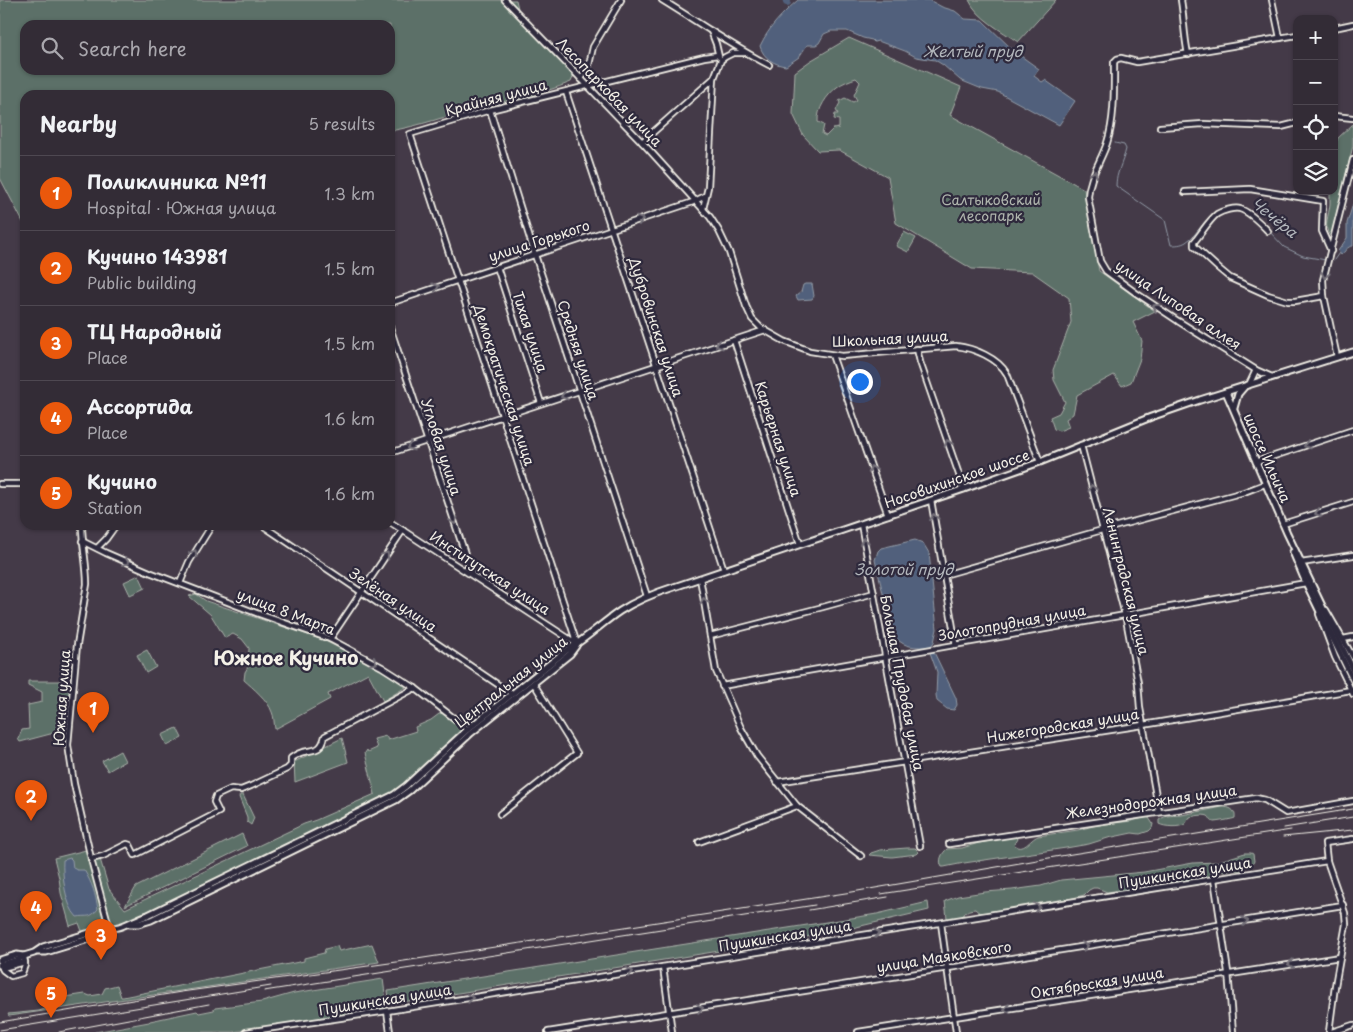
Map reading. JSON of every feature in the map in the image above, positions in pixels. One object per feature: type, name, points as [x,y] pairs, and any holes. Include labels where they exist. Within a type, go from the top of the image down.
[{"type":"main road","name":"Носовихинское шоссе","points":[[577,644],[614,615],[647,596],[964,489],[1040,462],[1151,417],[1353,352]]},
{"type":"main road","points":[[1234,411],[1234,403],[1238,394],[1248,385]]},
{"type":"main road","name":"шоссе Ильича","points":[[1226,392],[1301,563],[1315,603],[1353,680]]},
{"type":"main road","name":"шоссе Ильича","points":[[1287,533],[1294,556],[1306,583],[1317,595],[1353,669]]},
{"type":"main road","name":"Центральная улица","points":[[1,964],[17,955],[24,956],[46,952],[105,934],[110,930],[129,924],[136,919],[236,875],[396,800],[410,790],[471,733],[570,654],[577,644]]},
{"type":"main road","name":"Центральная улица","points":[[236,875],[394,795],[468,729],[577,644]]},
{"type":"street","name":"Лесопарковая улица","points":[[505,0],[696,201]]},
{"type":"street","points":[[581,79],[589,65],[593,47],[621,0]]},
{"type":"street","points":[[662,0],[768,65]]},
{"type":"street","points":[[1181,0],[1184,22],[1183,30],[1188,54],[1293,36]]},
{"type":"street","points":[[1272,0],[1280,38]]},
{"type":"street","points":[[1338,27],[1353,24]]},
{"type":"street","points":[[710,29],[721,60]]},
{"type":"street","points":[[703,208],[708,187],[714,78],[721,60],[729,55],[745,52]]},
{"type":"street","name":"улица Липовая аллея","points":[[1188,54],[1137,62],[1117,58],[1114,62],[1113,108],[1107,142],[1088,191],[1100,261],[1106,271],[1144,299],[1256,370],[1272,377]]},
{"type":"street","name":"Крайняя улица","points":[[410,134],[490,110],[718,55]]},
{"type":"street","points":[[642,142],[714,78]]},
{"type":"street","name":"Дубровинская улица","points":[[566,92],[724,570]]},
{"type":"street","name":"Средняя улица","points":[[490,110],[579,391],[647,596]]},
{"type":"street","points":[[1338,116],[1353,118]]},
{"type":"street","points":[[1160,127],[1203,124],[1281,127],[1293,124]]},
{"type":"street","name":"Демократическая улица","points":[[410,134],[577,644]]},
{"type":"street","points":[[1337,357],[1324,296],[1323,280],[1353,160]]},
{"type":"street","points":[[1185,192],[1250,189],[1323,201],[1322,231],[1331,251]]},
{"type":"street","name":"улица Горького","points":[[395,301],[696,201],[705,196]]},
{"type":"street","name":"Школьная улица","points":[[696,201],[714,223],[725,243],[750,316],[754,322],[765,330],[802,349],[832,355],[858,355],[948,346],[967,348],[981,354],[1001,365],[1008,374],[1040,462]]},
{"type":"street","points":[[1268,231],[1259,222],[1236,208],[1216,215],[1194,242],[1194,246],[1230,278],[1268,295],[1288,301],[1324,296]]},
{"type":"street","name":"Тихая улица","points":[[497,267],[542,404]]},
{"type":"street","points":[[395,451],[765,330]]},
{"type":"street","name":"Карьерная улица","points":[[734,340],[800,544]]},
{"type":"street","name":"Угловая улица","points":[[395,342],[472,575]]},
{"type":"street","points":[[917,349],[964,489]]},
{"type":"street","points":[[832,355],[888,515]]},
{"type":"street","points":[[1248,385],[1256,370]]},
{"type":"street","points":[[1256,462],[1353,430]]},
{"type":"street","name":"Ленинградская улица","points":[[1081,445],[1125,615],[1159,812]]},
{"type":"street","points":[[0,484],[20,484]]},
{"type":"street","points":[[944,575],[1244,492],[1265,484]]},
{"type":"street","points":[[931,500],[956,644]]},
{"type":"street","points":[[1283,524],[1353,502]]},
{"type":"street","name":"Большая Прудовая улица","points":[[861,524],[920,846]]},
{"type":"street","name":"Институтская улица","points":[[395,525],[577,644]]},
{"type":"street","name":"Южная улица","points":[[82,530],[87,584],[75,662],[68,744],[74,784],[110,930]]},
{"type":"street","points":[[97,548],[112,530]]},
{"type":"street","points":[[180,583],[188,562],[209,530]]},
{"type":"street","name":"Зелёная улица","points":[[269,530],[512,694]]},
{"type":"street","points":[[330,639],[402,530]]},
{"type":"street","name":"улица 8 Марта","points":[[82,541],[150,572],[330,639],[382,667],[414,688],[468,729]]},
{"type":"street","points":[[1301,563],[1353,554]]},
{"type":"street","points":[[700,578],[716,671],[741,728],[753,749],[797,806],[861,856]]},
{"type":"street","name":"Золотопрудная улица","points":[[722,686],[1306,583]]},
{"type":"street","points":[[710,636],[874,593]]},
{"type":"street","points":[[1317,595],[1353,657]]},
{"type":"street","points":[[1315,603],[1327,639],[1352,692]]},
{"type":"street","points":[[1343,638],[1353,637]]},
{"type":"street","points":[[500,814],[577,753],[534,684]]},
{"type":"street","points":[[92,859],[103,856],[127,844],[130,845],[135,855],[219,812],[214,802],[216,796],[232,789],[241,790],[287,769],[291,765],[291,758],[318,748],[325,736],[414,688]]},
{"type":"street","name":"Нижегородская улица","points":[[777,782],[1352,692]]},
{"type":"street","name":"Железнодорожная улица","points":[[949,844],[1256,798],[1265,800],[1286,813],[1353,801]]},
{"type":"street","points":[[699,842],[797,806]]},
{"type":"street","points":[[1353,839],[1325,843],[1327,862],[1343,905],[1346,924],[1334,986],[1331,1032],[1353,1025]]},
{"type":"street","name":"Пушкинская улица","points":[[246,1032],[1327,862]]},
{"type":"street","points":[[1214,879],[1228,974],[1233,1032]]},
{"type":"street","name":"улица Маяковского","points":[[548,1032],[1343,905]]},
{"type":"street","points":[[941,922],[956,1032]]},
{"type":"street","points":[[24,956],[25,962],[22,973],[11,976],[3,970],[1,964],[25,962]]},
{"type":"street","name":"Октябрьская улица","points":[[858,1032],[1340,957]]},
{"type":"street","points":[[663,967],[672,1032]]},
{"type":"street","points":[[387,1011],[390,1032]]},
{"type":"green space","points":[[0,0],[516,0],[521,21],[574,75],[571,82],[548,90],[395,130],[395,90],[20,90],[20,216],[0,178]]},
{"type":"green space","points":[[969,0],[1056,0],[1018,42],[978,13]]},
{"type":"green space","name":"Салтыковский лесопарк","points":[[849,38],[961,87],[950,115],[1084,189],[1099,271],[1155,311],[1133,322],[1142,341],[1140,359],[1131,382],[1122,386],[1114,375],[1077,395],[1073,414],[1066,419],[1069,427],[1059,431],[1054,429],[1050,417],[1059,413],[1065,402],[1054,380],[1053,370],[1071,322],[1069,298],[1032,272],[972,269],[896,223],[888,177],[839,150],[818,151],[803,135],[793,114],[795,72]],"holes":[[[856,78],[860,82],[854,95],[857,100],[853,102],[845,98],[839,101],[840,103],[836,110],[838,114],[835,114],[834,119],[839,120],[839,128],[833,129],[826,136],[822,134],[824,125],[818,122],[818,117],[826,98],[833,90],[844,83]]]},
{"type":"green space","points":[[1353,124],[1353,146],[1330,236],[1327,225],[1330,195],[1338,195],[1338,138]]},
{"type":"green space","points":[[904,232],[916,238],[908,252],[896,246]]},
{"type":"green space","points":[[139,575],[145,588],[130,595],[124,582]]},
{"type":"green space","points":[[196,594],[206,601],[323,640],[377,667],[406,687],[383,701],[368,673],[328,694],[330,699],[275,729],[273,716],[267,703],[244,680],[248,667],[249,648],[242,639],[233,634],[225,638],[211,615],[189,596]]},
{"type":"green space","points":[[147,650],[156,667],[146,673],[137,655]]},
{"type":"green space","points":[[28,681],[67,681],[70,686],[66,725],[54,733],[20,742],[18,739],[22,730],[29,729],[28,705],[42,702],[42,692],[28,685]]},
{"type":"green space","points":[[443,713],[461,727],[462,733],[398,791],[136,919],[114,926],[111,923],[94,862],[100,859],[109,889],[125,909],[304,824],[375,794],[365,753],[367,750],[368,752],[377,748],[374,739],[386,736],[388,740],[416,731],[415,727]]},
{"type":"green space","points":[[177,728],[182,738],[167,746],[162,735]]},
{"type":"green space","points":[[342,738],[348,762],[295,782],[294,762]]},
{"type":"green space","points":[[120,751],[125,761],[108,771],[102,761]]},
{"type":"green space","points":[[240,795],[243,795],[254,818],[251,825],[247,822]]},
{"type":"green space","points":[[1222,807],[1232,809],[1235,813],[1235,818],[1214,822],[1208,816],[1201,815],[1190,817],[1185,824],[1180,826],[1159,824],[1159,820],[1168,816]]},
{"type":"green space","points":[[1147,817],[1153,824],[1152,828],[1140,834],[1132,833],[1089,844],[944,867],[942,867],[940,862],[947,849],[962,848],[1014,837],[1017,839],[1014,844],[1017,847],[1023,847],[1038,836]]},
{"type":"green space","points":[[242,834],[247,846],[125,906],[136,887]]},
{"type":"green space","points":[[915,848],[919,852],[917,854],[892,857],[869,855],[880,850]]},
{"type":"green space","points":[[86,850],[98,889],[103,919],[102,927],[83,934],[79,923],[70,926],[54,858]]},
{"type":"green space","points":[[1245,853],[1253,854],[1253,863],[1245,864],[1242,870],[1218,871],[1213,876],[1204,879],[1138,885],[1128,889],[1107,892],[1093,888],[1084,895],[1069,899],[1030,904],[1025,907],[981,914],[972,909],[958,918],[947,918],[945,901],[958,896],[1041,886],[1061,880],[1144,872],[1193,863],[1216,862]]},
{"type":"green space","points":[[928,902],[929,910],[831,933],[390,1004],[388,991],[877,914]]},
{"type":"green space","points":[[372,944],[379,962],[9,1016],[8,1014],[39,1011],[53,1006],[52,1003],[59,998],[85,994],[90,996],[102,994],[105,988],[117,985],[121,997],[123,997],[304,961],[304,958],[324,953],[325,949],[337,946],[339,951]]},
{"type":"green space","points":[[383,979],[387,1009],[232,1032],[95,1032],[197,1011],[199,1013],[214,1010],[215,1008],[262,1002],[294,993]]},
{"type":"water","name":"Желтый пруд","points":[[798,0],[929,0],[955,11],[965,19],[982,20],[1014,51],[1039,69],[1034,76],[1042,82],[1045,80],[1075,101],[1059,125],[998,92],[982,89],[960,80],[935,60],[916,57],[905,51],[878,41],[874,42],[847,31],[831,31],[824,34],[819,43],[807,45],[799,57],[786,66],[778,64],[764,54],[760,46],[777,21]]},
{"type":"water","points":[[1353,204],[1353,246],[1341,255],[1338,251],[1347,238],[1347,223]]},
{"type":"water","points":[[805,284],[812,284],[814,296],[812,299],[798,300],[796,296],[801,292]]},
{"type":"water","name":"Золотой пруд","points":[[915,540],[923,543],[929,553],[937,629],[931,646],[956,698],[957,705],[954,710],[947,709],[937,701],[937,672],[928,647],[907,645],[894,636],[875,560],[881,548]]},
{"type":"water","points":[[70,858],[73,868],[84,870],[90,880],[98,909],[91,915],[77,917],[67,898],[63,860]]},
{"type":"waterway","name":"Чечёра","points":[[1115,143],[1124,145],[1126,149],[1116,186],[1165,220],[1171,245],[1186,242],[1206,220],[1222,210]]},
{"type":"waterway","name":"Чечёра","points":[[1269,231],[1284,247],[1303,256],[1326,260]]},
{"type":"waterway","name":"Чечёра","points":[[1334,260],[1339,253]]},
{"type":"railway","points":[[0,1022],[181,992],[404,961],[852,892],[1072,854],[1353,809]]},
{"type":"railway","points":[[1284,828],[1353,817]]},
{"type":"railway","points":[[881,894],[1291,830]]},
{"type":"railway","points":[[1283,837],[1353,830]]},
{"type":"railway","points":[[809,910],[888,897]]},
{"type":"railway","points":[[264,991],[815,905]]},
{"type":"railway","points":[[0,1030],[271,986]]},
{"type":"railway","points":[[59,1032],[209,1004]]},
{"type":"place","name":"Поликлиника №11","points":[[93,733]]},
{"type":"place","name":"Кучино 143981","points":[[31,821]]},
{"type":"place","name":"Ассортида","points":[[36,932]]},
{"type":"place","name":"ТЦ Народный","points":[[101,960]]},
{"type":"place","name":"Кучино","points":[[51,1018]]},
{"type":"district","name":"Южное Кучино","points":[[286,658]]}]
